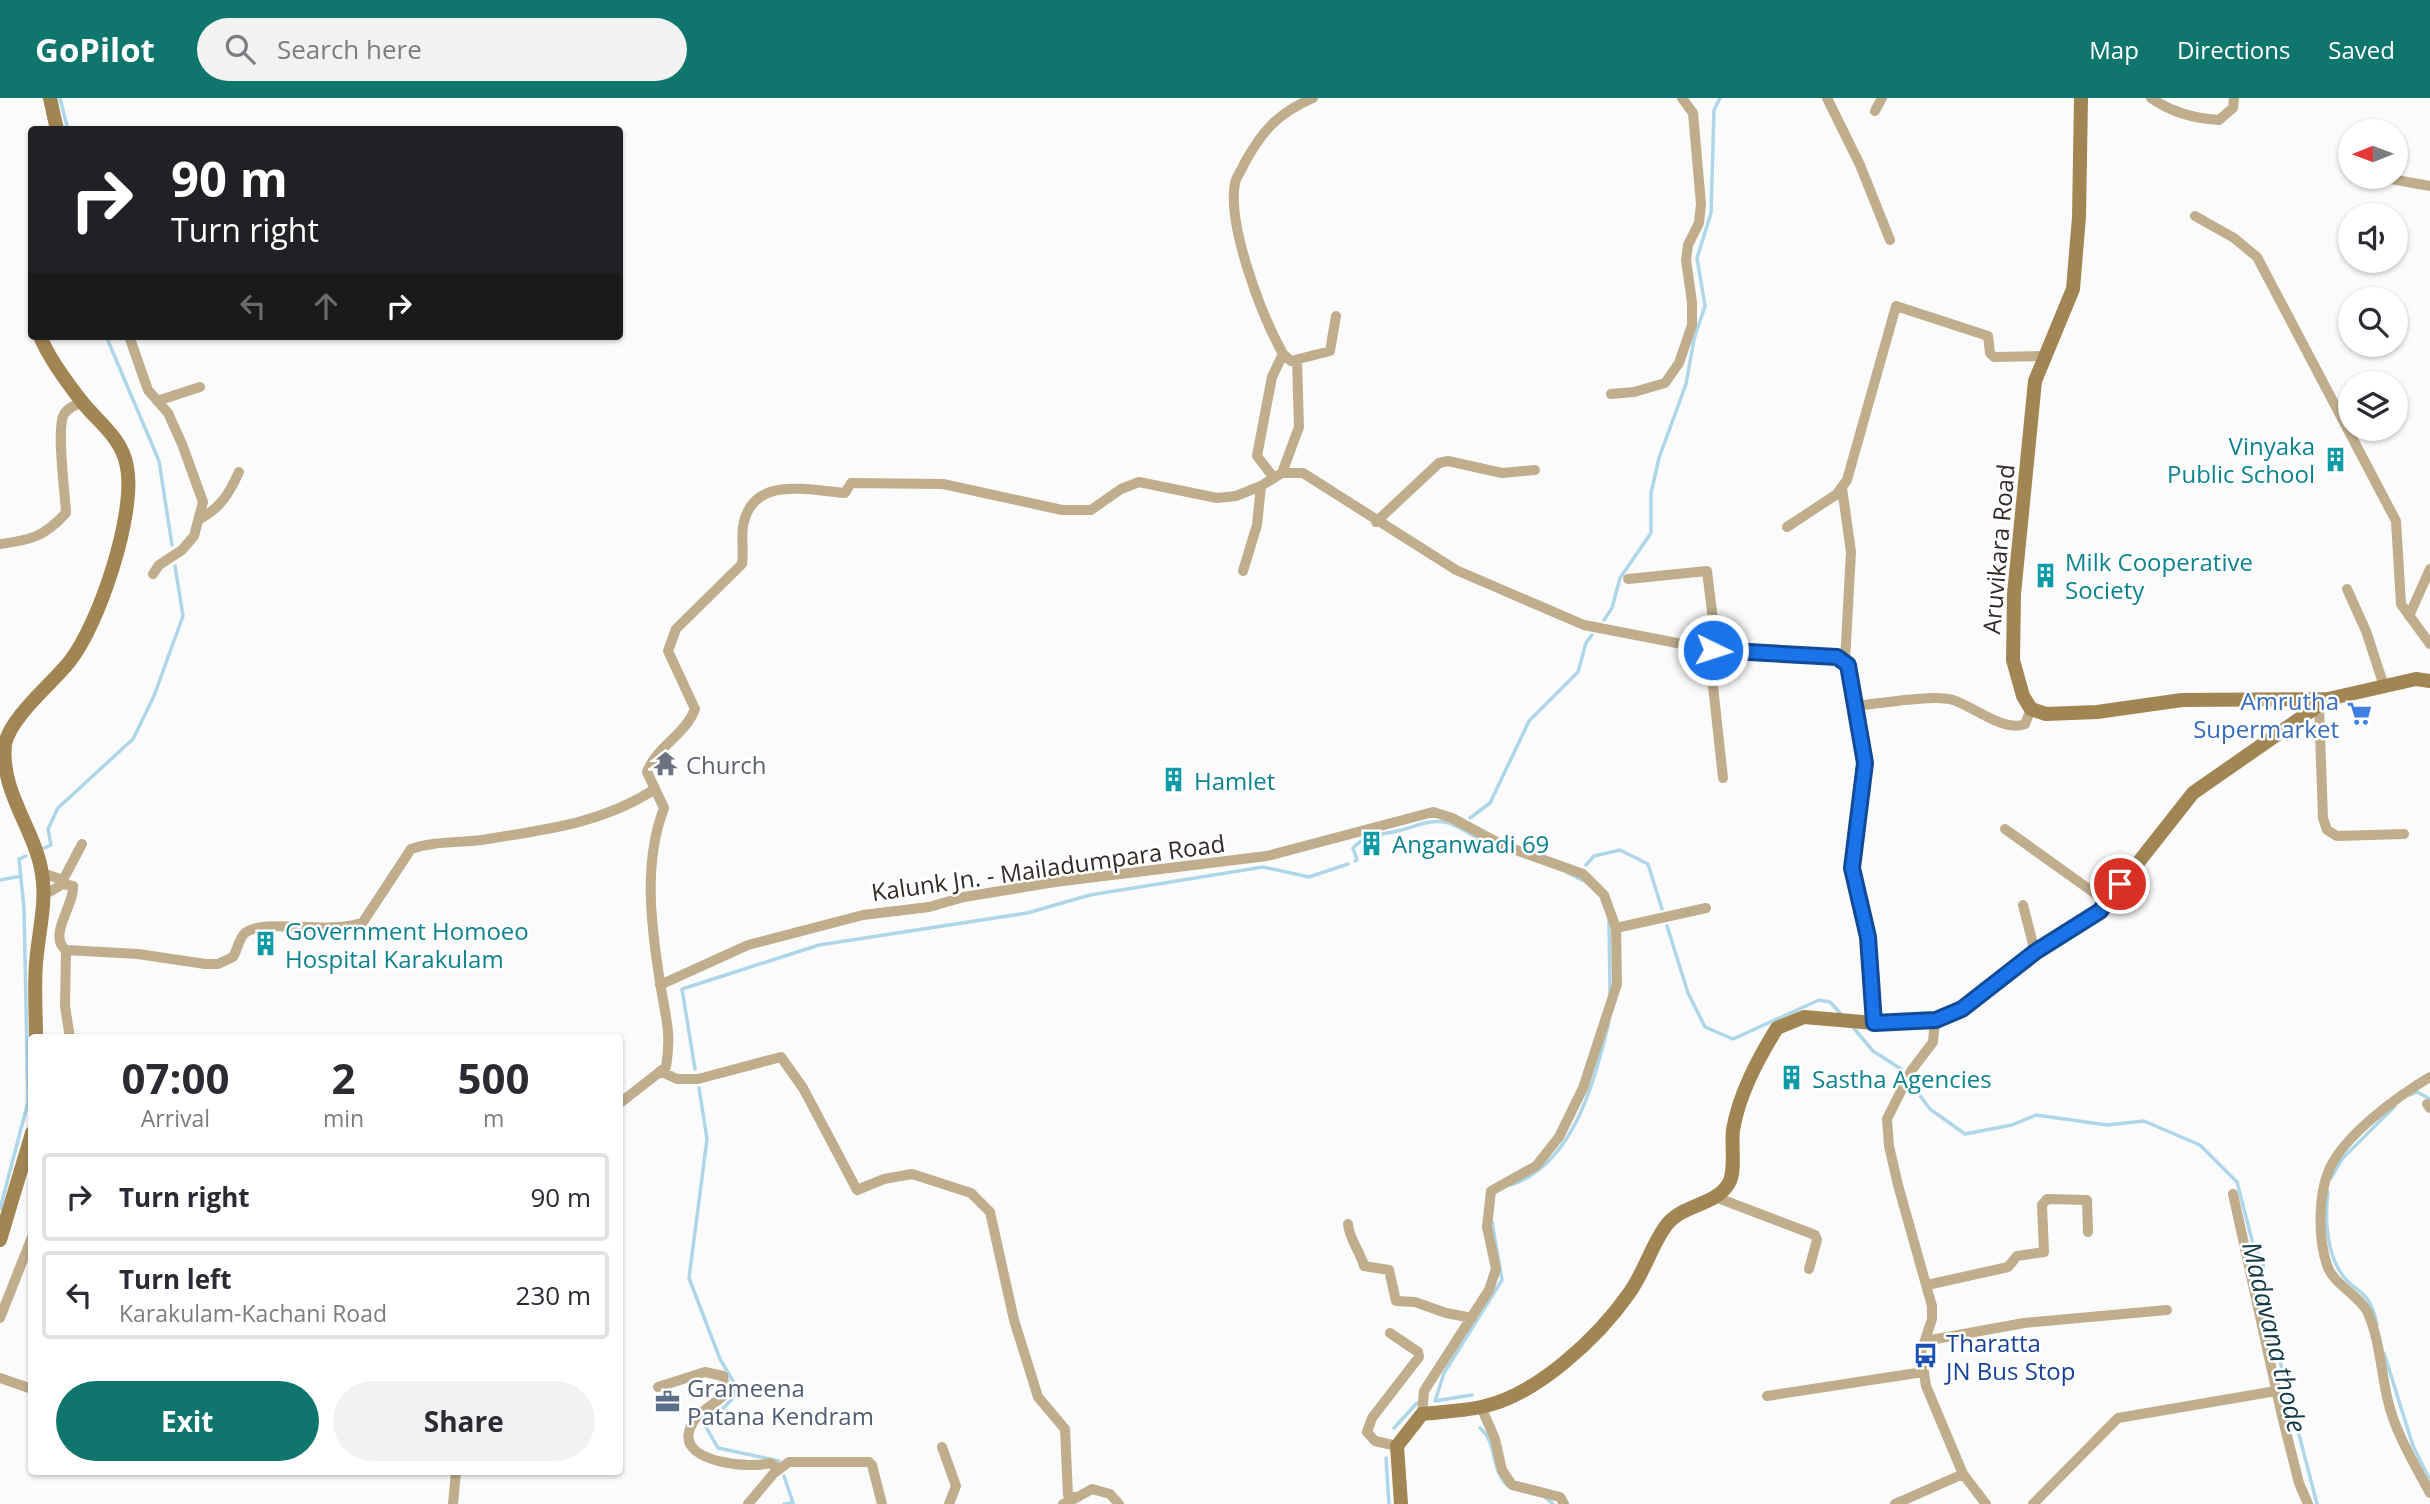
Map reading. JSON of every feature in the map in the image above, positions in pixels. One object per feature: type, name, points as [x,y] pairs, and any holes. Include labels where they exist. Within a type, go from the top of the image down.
[{"type":"main road","points":[[50,98],[56,126]]},
{"type":"main road","name":"Aruvikara Road","points":[[2031,709],[2015,669],[2012,631],[2035,381],[2073,289],[2079,217],[2081,98]]},
{"type":"main road","points":[[36,1034],[36,965],[44,895],[42,873],[5,780],[3,760],[6,740],[17,721],[71,660],[90,627],[125,522],[129,488],[127,467],[119,442],[83,402],[43,340]]},
{"type":"main road","points":[[2031,709],[2046,714],[2097,712],[2182,700],[2324,702],[2416,679],[2430,681]]},
{"type":"main road","points":[[1405,1500],[1398,1446],[1422,1414],[1481,1407],[1505,1399],[1545,1378],[1586,1342],[1629,1294],[1665,1227],[1674,1217],[1695,1203],[1718,1198],[1731,1180],[1733,1133],[1738,1106],[1777,1028],[1804,1017],[1874,1023],[1936,1020],[1962,1009],[2035,952],[2100,911],[2193,793],[2324,702]]},
{"type":"main road","points":[[0,1240],[28,1146]]},
{"type":"street","points":[[1313,98],[1294,106],[1259,135],[1235,183],[1237,232],[1270,332],[1283,354],[1291,360],[1297,360],[1330,351],[1336,316]]},
{"type":"street","points":[[1611,394],[1634,392],[1665,383],[1679,363],[1692,325],[1692,302],[1686,260],[1688,245],[1699,223],[1700,204],[1693,113],[1682,98]]},
{"type":"street","points":[[1827,98],[1860,165],[1890,240]]},
{"type":"street","points":[[1870,98],[1875,111],[1882,98]]},
{"type":"street","points":[[2151,98],[2192,118],[2219,120],[2233,108],[2234,98]]},
{"type":"street","points":[[2408,182],[2430,186]]},
{"type":"street","points":[[2195,216],[2234,238],[2257,257],[2396,521],[2399,595],[2409,616],[2430,645]]},
{"type":"street","points":[[1844,661],[1851,552],[1842,488],[1896,306],[1989,336],[1990,352],[1994,357],[2045,356]]},
{"type":"street","points":[[130,340],[148,390],[168,413],[203,502],[200,519],[189,543],[159,565],[153,574]]},
{"type":"street","points":[[1278,475],[1257,456],[1272,377],[1283,354]]},
{"type":"street","points":[[1278,475],[1299,427],[1297,360]]},
{"type":"street","points":[[157,401],[200,387]]},
{"type":"street","points":[[0,544],[34,540],[54,526],[66,513],[60,431],[69,407],[83,402]]},
{"type":"street","points":[[1376,522],[1440,463],[1448,461],[1517,474],[1535,470]]},
{"type":"street","points":[[200,519],[217,509],[229,495],[239,472]]},
{"type":"street","points":[[623,1101],[666,1067],[671,1034],[660,985],[653,930],[651,849],[664,808],[647,772],[651,762],[689,723],[695,709],[668,650],[672,637],[676,629],[742,564],[742,533],[747,512],[756,498],[771,490],[845,493],[851,483],[943,484],[1062,510],[1091,510],[1121,489],[1139,482],[1217,498],[1236,496],[1261,486],[1278,475],[1303,474],[1456,570],[1584,625],[1709,649],[1837,657],[1844,661],[1850,670],[1865,763],[1852,868],[1868,937],[1874,1023]]},
{"type":"street","points":[[1242,571],[1257,525],[1261,486]]},
{"type":"street","points":[[1787,527],[1842,488]]},
{"type":"street","points":[[2409,616],[2430,569]]},
{"type":"street","points":[[1629,579],[1707,571],[1714,628],[1709,649],[1723,778]]},
{"type":"street","points":[[2347,589],[2384,686]]},
{"type":"street","points":[[1854,706],[1947,699],[2020,726],[2025,724],[2031,709]]},
{"type":"street","points":[[2324,702],[2323,818],[2327,830],[2337,836],[2404,834]]},
{"type":"street","points":[[66,950],[138,954],[218,964],[233,957],[242,937],[248,931],[268,926],[333,930],[363,922],[411,849],[425,844],[480,840],[581,824],[636,802],[655,789]]},
{"type":"street","name":"Kalunk Jn. - Mailadumpara Road","points":[[660,985],[748,945],[863,915],[929,907],[964,897],[1055,882],[1267,856],[1433,813],[1447,817],[1502,845],[1583,874],[1604,895],[1616,928]]},
{"type":"street","points":[[2005,829],[2107,902]]},
{"type":"street","points":[[42,873],[64,880],[82,845]]},
{"type":"street","points":[[44,895],[63,884],[73,886],[61,928],[60,942],[66,950],[65,1006],[69,1034]]},
{"type":"street","points":[[2023,905],[2035,952]]},
{"type":"street","points":[[1422,1414],[1424,1391],[1489,1290],[1496,1269],[1487,1227],[1491,1191],[1536,1166],[1559,1137],[1583,1088],[1618,984],[1616,928],[1706,908]]},
{"type":"street","points":[[1936,1020],[1933,1042],[1911,1071],[1887,1119],[1898,1185],[1927,1285],[1932,1319],[1921,1352],[1923,1372],[1963,1474],[1986,1504]]},
{"type":"street","points":[[660,1071],[677,1079],[698,1079],[780,1057],[803,1088],[857,1190],[884,1179],[912,1174],[971,1193],[990,1212],[1014,1320],[1038,1397],[1065,1429],[1067,1488],[1069,1495],[1076,1498]]},
{"type":"street","points":[[2430,1077],[2406,1091],[2373,1120],[2330,1167],[2323,1187],[2322,1228],[2327,1264],[2333,1277],[2367,1310],[2382,1363],[2388,1402],[2430,1493]]},
{"type":"street","points":[[2233,1194],[2276,1391],[2299,1483],[2308,1504]]},
{"type":"street","points":[[1718,1198],[1815,1235],[1817,1240],[1809,1269]]},
{"type":"street","points":[[1927,1285],[2008,1267],[2017,1256],[2044,1252],[2042,1205],[2047,1199],[2088,1200],[2088,1232]]},
{"type":"street","points":[[1348,1224],[1349,1233],[1358,1246],[1364,1266],[1389,1270],[1396,1301],[1415,1302],[1446,1313],[1472,1318]]},
{"type":"street","points":[[0,1318],[28,1247]]},
{"type":"street","points":[[1925,1341],[2024,1324],[2167,1310]]},
{"type":"street","points":[[1390,1333],[1418,1352],[1419,1357],[1372,1418],[1367,1432],[1375,1441],[1398,1446]]},
{"type":"street","points":[[658,1387],[705,1372],[723,1376],[726,1393],[694,1420],[688,1433],[691,1444],[703,1454],[725,1463],[754,1468],[770,1463],[779,1469]]},
{"type":"street","points":[[1766,1396],[1923,1372]]},
{"type":"street","points":[[0,1378],[28,1388]]},
{"type":"street","points":[[2033,1504],[2118,1418],[2276,1391]]},
{"type":"street","points":[[1481,1407],[1496,1439],[1502,1469],[1512,1485],[1560,1497],[1564,1504]]},
{"type":"street","points":[[942,1447],[956,1486],[949,1504]]},
{"type":"street","points":[[748,1504],[779,1469],[789,1462],[869,1462],[882,1504]]},
{"type":"street","points":[[1895,1504],[1963,1474]]},
{"type":"street","points":[[453,1504],[456,1475]]},
{"type":"street","points":[[1063,1504],[1092,1489],[1110,1494],[1119,1504]]},
{"type":"waterway","points":[[60,98],[67,126]]},
{"type":"waterway","points":[[1604,620],[1612,608],[1620,578],[1651,533],[1651,493],[1659,458],[1686,384],[1694,339],[1705,306],[1697,258],[1711,213],[1714,110],[1720,98]]},
{"type":"waterway","points":[[108,340],[159,461],[172,545]]},
{"type":"waterway","points":[[44,848],[51,845],[48,829],[58,808],[133,739],[154,696],[183,616],[175,566]]},
{"type":"waterway","points":[[1470,818],[1490,803],[1529,721],[1578,672],[1586,643],[1592,635]]},
{"type":"waterway","points":[[1355,861],[1357,860],[1353,848],[1363,840],[1433,822],[1445,822],[1461,828],[1492,847],[1508,852]]},
{"type":"waterway","points":[[1586,865],[1594,856],[1620,850],[1648,864],[1662,909]]},
{"type":"waterway","points":[[0,1209],[28,1102],[24,908],[19,859],[26,856]]},
{"type":"waterway","points":[[695,1069],[682,989],[819,945],[1027,913],[1090,895],[1263,867],[1309,877],[1348,864]]},
{"type":"waterway","points":[[1568,873],[1586,882]]},
{"type":"waterway","points":[[0,880],[21,876]]},
{"type":"waterway","points":[[1609,920],[1610,993]]},
{"type":"waterway","points":[[1667,926],[1688,993],[1705,1027],[1733,1039],[1819,1000],[1830,1002],[1841,1014]]},
{"type":"waterway","points":[[1511,1185],[1533,1174],[1551,1159],[1566,1139],[1588,1094],[1609,1022]]},
{"type":"waterway","points":[[1852,1026],[1873,1051],[1901,1069]]},
{"type":"waterway","name":"Madavana thode","points":[[1913,1086],[1930,1109],[1965,1134],[2012,1125],[2036,1115],[2107,1125],[2144,1121],[2200,1145],[2237,1182],[2254,1248],[2263,1262],[2265,1303],[2317,1504]]},
{"type":"waterway","points":[[699,1088],[707,1139],[689,1278],[720,1359],[737,1388],[732,1399],[706,1427],[718,1448],[779,1461]]},
{"type":"waterway","points":[[2410,1095],[2417,1092],[2430,1099]]},
{"type":"waterway","points":[[2331,1178],[2342,1159],[2395,1106]]},
{"type":"waterway","points":[[2328,1192],[2327,1231],[2334,1260],[2349,1283],[2370,1303],[2377,1325]]},
{"type":"waterway","points":[[1472,1395],[1435,1401],[1444,1373],[1502,1280],[1492,1222]]},
{"type":"waterway","points":[[2384,1353],[2413,1446],[2430,1480]]},
{"type":"waterway","points":[[1394,1428],[1417,1403]]},
{"type":"waterway","points":[[1480,1428],[1486,1434],[1502,1480],[1508,1486]]},
{"type":"waterway","points":[[1386,1458],[1389,1504]]},
{"type":"waterway","points":[[784,1476],[793,1503],[784,1504]]},
{"type":"waterway","points":[[1545,1497],[1553,1504]]},
{"type":"place","name":"Vinyaka Public School","points":[[2335,459]]},
{"type":"place","name":"Milk Cooperative Society","points":[[2045,575]]},
{"type":"place","name":"Amrutha Supermarket","points":[[2359,714]]},
{"type":"place","name":"Church","points":[[666,764]]},
{"type":"place","name":"Hamlet","points":[[1174,780]]},
{"type":"place","name":"Anganwadi 69","points":[[1372,843]]},
{"type":"place","name":"Government Homoeo Hospital Karakulam","points":[[265,944]]},
{"type":"place","name":"Sastha Agencies","points":[[1792,1078]]},
{"type":"place","name":"Tharatta JN Bus Stop","points":[[1926,1356]]},
{"type":"place","name":"Grameena Patana Kendram","points":[[667,1401]]},
{"type":"route","points":[[1713,650],[1837,657],[1848,665],[1865,755],[1852,847],[1852,868],[1870,951],[1874,1023],[1936,1020],[1962,1009],[2035,952],[2100,911],[2120,884]]}]
